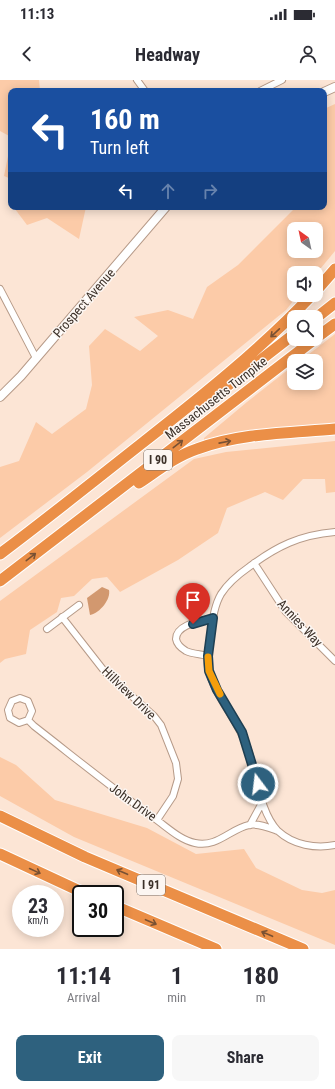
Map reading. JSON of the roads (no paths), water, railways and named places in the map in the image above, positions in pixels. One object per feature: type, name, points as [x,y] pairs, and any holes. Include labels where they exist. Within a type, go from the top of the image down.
[{"type":"highway","points":[[323,283],[335,269]]},
{"type":"highway","points":[[0,554],[53,515],[217,384],[271,336],[305,302]]},
{"type":"highway","points":[[323,313],[335,304]]},
{"type":"highway","name":"Massachusetts Turnpike","points":[[323,333],[335,324]]},
{"type":"highway","name":"Massachusetts Turnpike","points":[[0,561],[287,339]]},
{"type":"highway","name":"Massachusetts Turnpike","points":[[0,581],[307,346]]},
{"type":"highway","points":[[81,519],[175,460],[196,449],[217,443],[259,436],[335,429]]},
{"type":"highway","name":"I 91","points":[[0,816],[72,851],[303,949]]},
{"type":"highway","points":[[0,854],[72,887]]},
{"type":"highway","name":"I 91","points":[[124,910],[216,949]]},
{"type":"street","points":[[137,80],[144,88]]},
{"type":"street","points":[[266,88],[282,80]]},
{"type":"street","name":"Prospect Avenue","points":[[0,397],[36,358],[163,210]]},
{"type":"street","points":[[0,289],[36,358]]},
{"type":"street","points":[[278,832],[263,802],[247,745],[213,681],[208,666],[213,618],[218,600],[225,589],[254,563],[274,549],[289,542],[314,535],[335,532]]},
{"type":"street","name":"Annies Way","points":[[254,563],[286,612],[335,661]]},
{"type":"street","points":[[47,629],[79,605]]},
{"type":"street","name":"Hillview Drive","points":[[62,617],[105,672],[161,725],[176,763],[178,779],[173,796],[157,820]]},
{"type":"street","points":[[208,656],[182,648],[178,644],[176,637],[180,630],[184,627],[213,618]]},
{"type":"street","points":[[24,698],[30,703],[32,711],[28,720],[19,723],[10,718],[8,708],[14,699],[24,698]]},
{"type":"street","name":"John Drive","points":[[28,720],[105,783],[183,838],[198,844],[216,841],[250,825]]},
{"type":"street","points":[[263,802],[250,825],[261,826],[278,832],[294,841],[309,846],[317,847],[335,845]]}]
